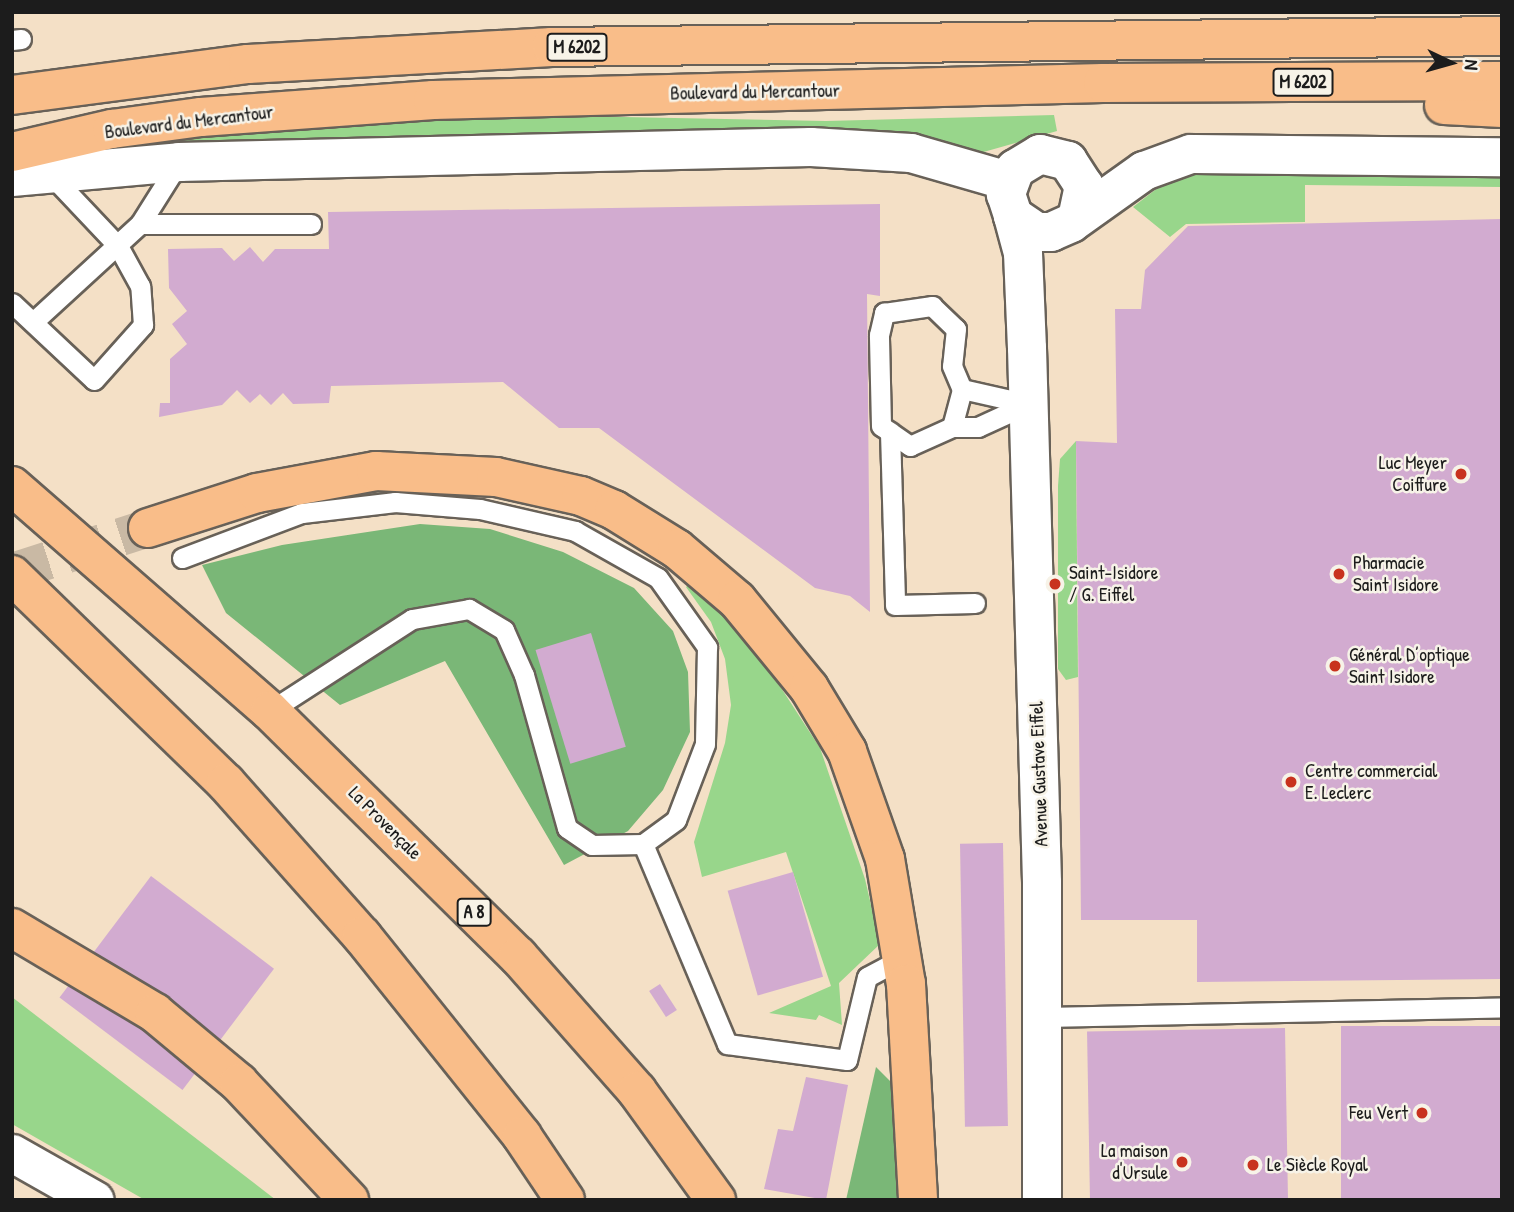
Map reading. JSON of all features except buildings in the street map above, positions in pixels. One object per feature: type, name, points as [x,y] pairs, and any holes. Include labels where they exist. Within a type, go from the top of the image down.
[{"type":"main road","points":[[1114,37],[1275,12]]},
{"type":"main road","name":"M 6202","points":[[12,95],[248,64],[396,55],[758,42],[1114,37],[1502,36]]},
{"type":"main road","name":"Boulevard du Mercantour","points":[[12,152],[112,129],[201,117],[433,100],[1103,83],[1502,81]]},
{"type":"main road","points":[[1103,83],[1502,108]]},
{"type":"main road","points":[[148,528],[257,493],[376,471],[496,477],[581,496],[640,525],[677,549],[737,600],[809,688],[847,751],[885,859],[902,958],[918,1200]]},
{"type":"main road","name":"La Provençale","points":[[12,486],[270,711],[518,956],[637,1091],[716,1200]]},
{"type":"main road","points":[[12,575],[226,783],[362,936],[522,1136],[565,1200]]},
{"type":"main road","points":[[12,928],[155,1013],[239,1083],[349,1200]]},
{"type":"street","points":[[12,177],[180,162],[863,148],[911,153],[1011,199],[1037,232],[1065,223],[1144,171],[1191,154],[1502,156]]},
{"type":"street","points":[[1011,199],[1026,159],[1055,155],[1068,162],[1081,179],[1083,201],[1065,223]]},
{"type":"street","name":"Avenue Gustave Eiffel","points":[[1011,199],[1023,253],[1027,348],[1042,1017],[1042,1200]]},
{"type":"street","name":"Avenue Gustave Eiffel","points":[[1027,348],[1034,289],[1065,223]]},
{"type":"street","points":[[12,1153],[95,1200]]},
{"type":"lane","points":[[33,322],[140,224],[180,162]]},
{"type":"lane","points":[[12,303],[94,380],[143,326],[139,286],[118,246],[50,174]]},
{"type":"lane","points":[[140,224],[311,224]]},
{"type":"lane","points":[[952,427],[962,389],[952,366],[956,330],[932,306],[884,313],[879,335],[881,426],[910,446],[952,427],[978,427],[1028,404]]},
{"type":"lane","points":[[962,389],[1028,404]]},
{"type":"lane","points":[[890,432],[895,605],[975,603]]},
{"type":"lane","points":[[182,558],[302,513],[395,502],[480,509],[575,531],[658,578],[707,647],[705,744],[676,820],[643,844],[592,845],[567,828],[524,676],[504,630],[468,609],[412,618],[270,711]]},
{"type":"lane","points":[[643,844],[727,1044],[847,1060],[866,977],[902,958]]},
{"type":"lane","points":[[1042,1017],[1502,1007]]},
{"type":"green space","points":[[520,115],[826,121],[1054,115],[1057,131],[980,153],[822,135],[132,150],[169,139]]},
{"type":"green space","points":[[1219,168],[1502,168],[1502,187],[1305,185],[1305,222],[1186,224],[1170,237],[1133,207],[1164,183]]},
{"type":"green space","points":[[1076,441],[1078,677],[1066,680],[1058,669],[1058,486],[1060,459]]},
{"type":"green space","points":[[420,524],[490,529],[563,552],[634,588],[673,631],[688,672],[690,732],[663,790],[628,831],[564,865],[445,661],[340,705],[226,613],[202,565],[282,545]]},
{"type":"green space","points":[[691,582],[750,640],[820,748],[865,879],[880,944],[839,983],[842,1025],[819,1015],[816,1020],[769,1013],[831,986],[786,852],[702,877],[694,842],[725,743],[731,705],[725,659],[711,622],[686,587]]},
{"type":"green space","points":[[12,997],[276,1200],[145,1200],[12,1124]]},
{"type":"green space","points":[[876,1067],[897,1088],[907,1200],[846,1200]]},
{"type":"tunnel","points":[[12,572],[148,528]]},
{"type":"place","name":"Luc Meyer Coiffure","points":[[1461,474]]},
{"type":"place","name":"Pharmacie Saint Isidore","points":[[1339,574]]},
{"type":"place","name":"Saint-Isidore / G. Eiffel","points":[[1055,584]]},
{"type":"place","name":"Général D’optique Saint Isidore","points":[[1335,666]]},
{"type":"place","name":"Centre commercial E. Leclerc","points":[[1291,782]]},
{"type":"place","name":"Feu Vert","points":[[1422,1113]]},
{"type":"place","name":"La maison d'Ursule","points":[[1182,1162]]},
{"type":"place","name":"Le Siècle Royal","points":[[1253,1165]]}]
